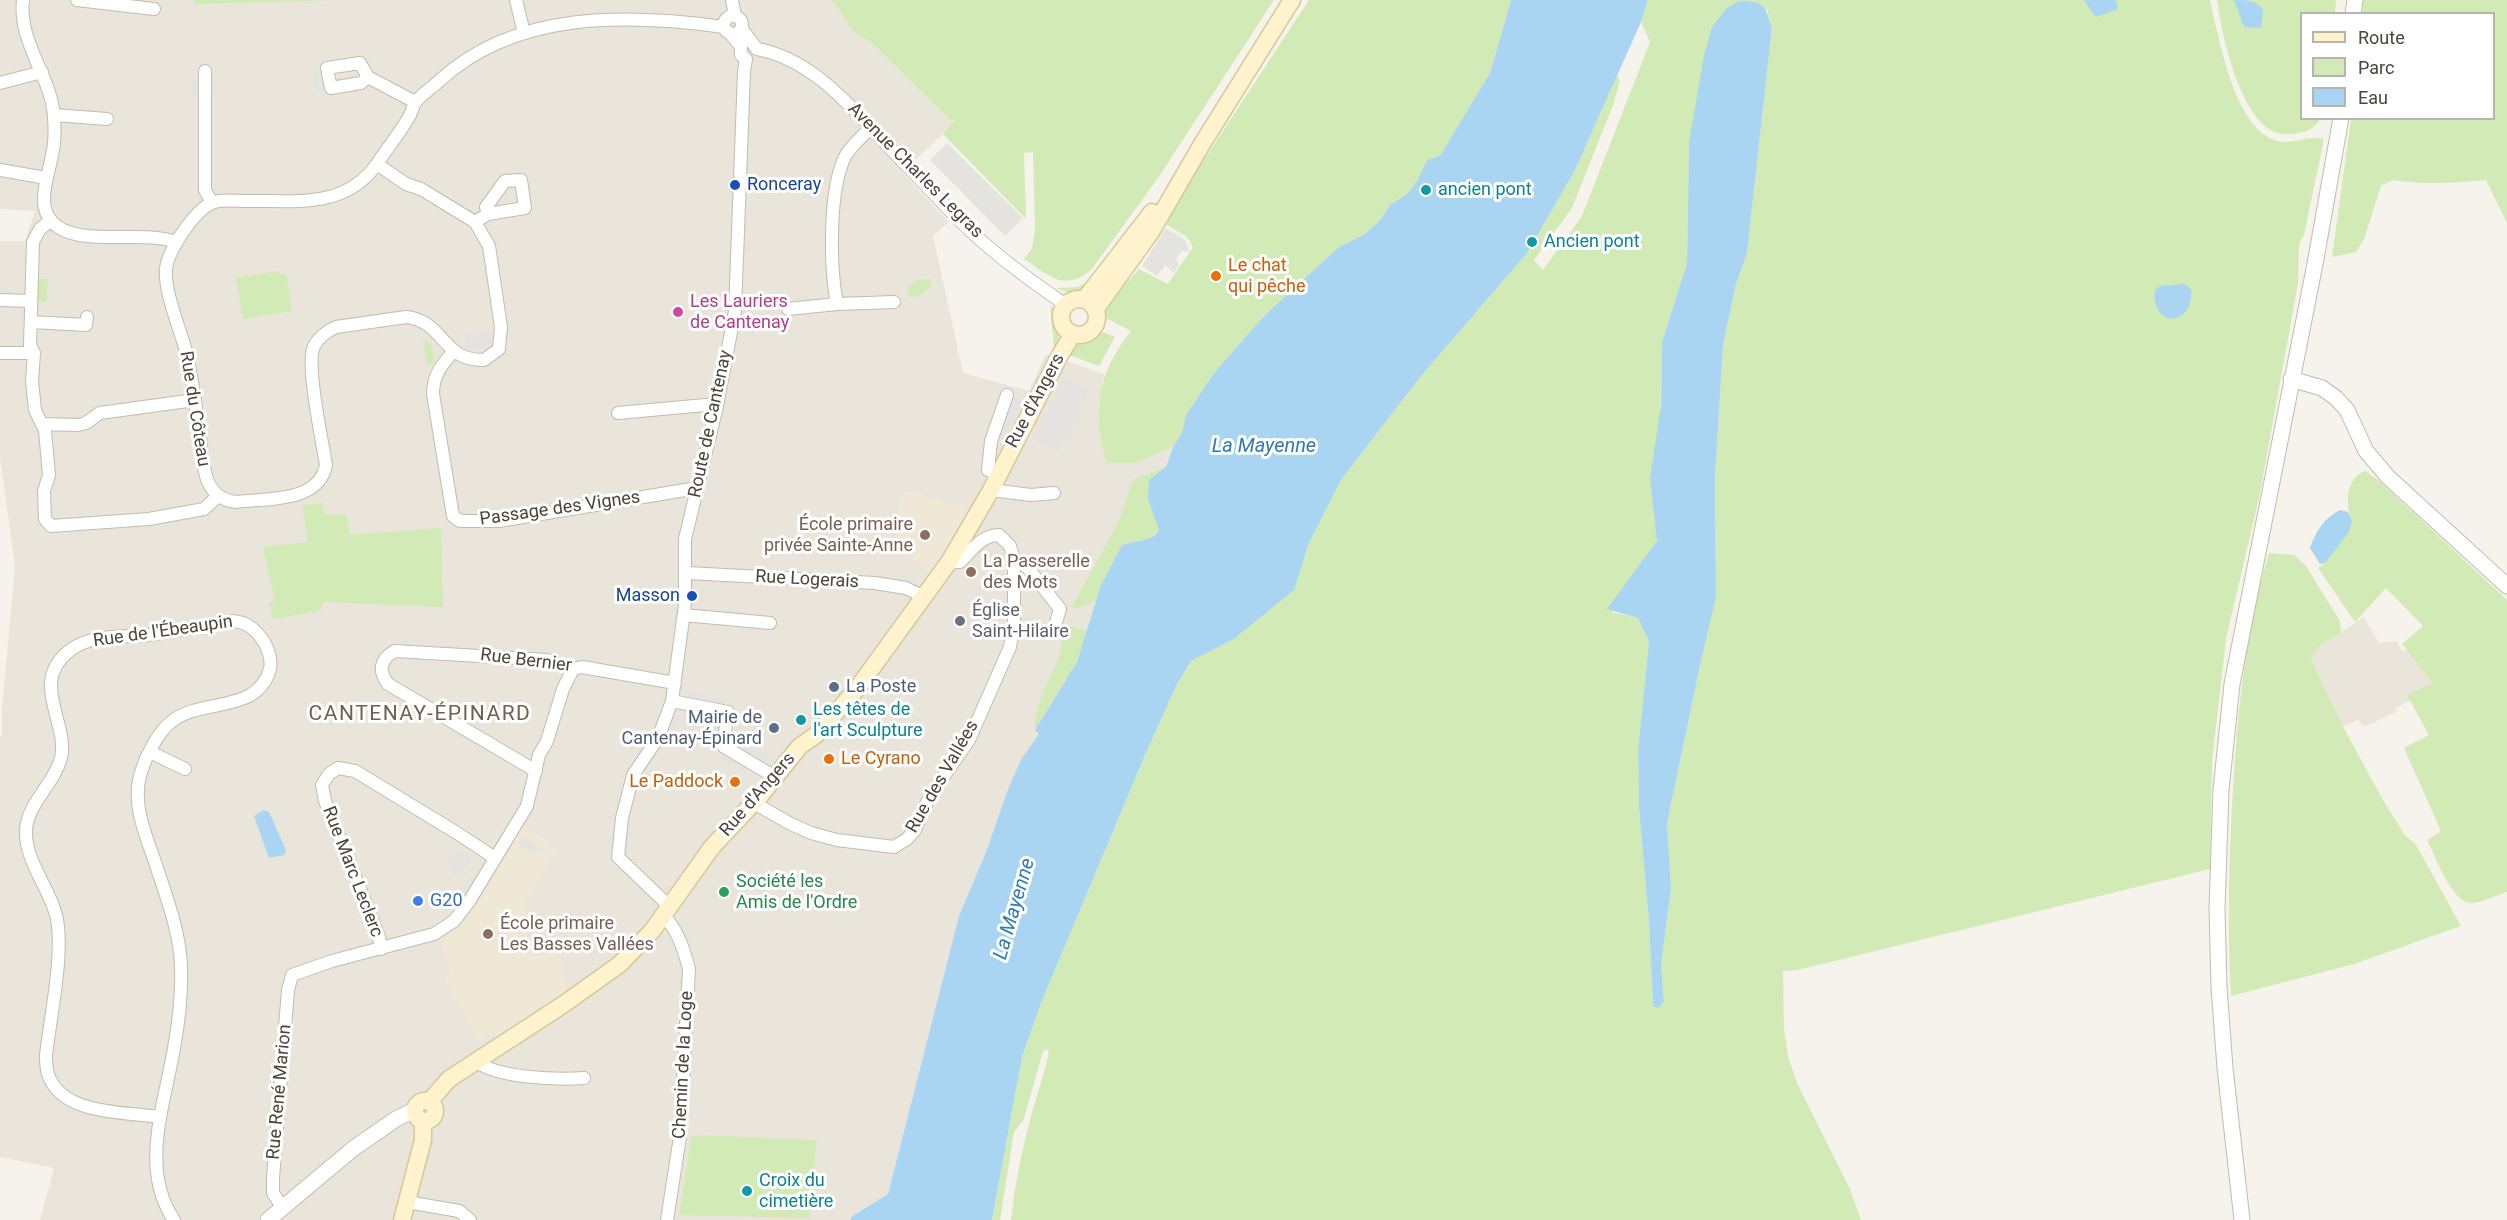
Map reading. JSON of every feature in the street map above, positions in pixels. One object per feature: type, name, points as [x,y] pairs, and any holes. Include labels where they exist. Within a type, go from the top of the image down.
[{"type":"main road","points":[[1089,305],[1151,232],[1202,144],[1292,0]]},
{"type":"main road","points":[[1076,300],[1089,305],[1096,315],[1093,328],[1085,334],[1068,332],[1061,322],[1066,305],[1076,300]]},
{"type":"main road","name":"Rue d'Angers","points":[[419,1116],[430,1120],[435,1114],[434,1107],[429,1102],[449,1079],[596,983],[620,964],[652,931],[712,848],[754,803],[800,746],[816,735],[856,690],[949,562],[991,490],[1073,334]]},
{"type":"main road","points":[[402,1220],[423,1140],[419,1116]]},
{"type":"street","points":[[23,0],[22,17],[26,41],[42,72],[54,116],[54,146],[43,199],[51,220],[59,228],[72,234],[158,238],[176,242]]},
{"type":"street","points":[[77,0],[128,8],[154,9]]},
{"type":"street","points":[[516,0],[524,33]]},
{"type":"street","points":[[732,0],[735,16],[740,20],[732,29]]},
{"type":"street","points":[[205,71],[205,190],[212,203],[330,197],[357,186],[377,164],[410,115],[415,102],[463,61],[504,38],[543,27],[636,19],[673,20],[732,29],[749,49]]},
{"type":"street","name":"Avenue Charles Legras","points":[[749,49],[772,51],[811,73],[852,106],[961,222],[1005,260],[1066,305]]},
{"type":"street","name":"Route de Cantenay","points":[[658,738],[672,700],[675,683],[687,573],[685,539],[717,406],[735,311],[744,72],[749,49]]},
{"type":"street","points":[[0,83],[42,72]]},
{"type":"street","points":[[368,77],[415,102]]},
{"type":"street","points":[[54,116],[107,119]]},
{"type":"street","points":[[2242,1220],[2225,1068],[2219,987],[2217,909],[2221,790],[2232,684],[2315,264],[2341,120]]},
{"type":"street","points":[[837,304],[834,291],[832,228],[840,175],[847,153],[871,127]]},
{"type":"street","points":[[51,220],[40,229],[33,242],[30,345],[34,353],[32,381],[35,410],[45,431],[49,475],[44,491],[45,519],[51,526],[157,518],[204,509],[218,496],[227,501],[236,502],[301,494],[315,487],[321,480],[326,465],[312,365],[314,348],[330,330],[336,327],[394,319],[417,318],[432,328],[453,352],[462,357],[484,360],[494,354],[501,343],[501,327],[489,246],[475,222],[421,189],[406,184],[377,164]]},
{"type":"street","points":[[0,170],[18,169],[46,178]]},
{"type":"street","name":"Rue du Côteau","points":[[212,203],[185,227],[176,242],[166,268],[171,301],[186,351],[207,485],[218,496]]},
{"type":"street","points":[[475,222],[488,213]]},
{"type":"street","points":[[0,300],[30,301]]},
{"type":"street","points":[[788,309],[894,302]]},
{"type":"street","points":[[31,322],[86,325],[87,317]]},
{"type":"street","name":"Passage des Vignes","points":[[453,352],[437,371],[433,381],[433,394],[453,516],[460,521],[498,521],[697,488]]},
{"type":"street","points":[[0,353],[34,353]]},
{"type":"street","points":[[2291,379],[2322,388],[2336,398],[2347,410],[2366,451],[2388,477],[2507,586]]},
{"type":"street","points":[[998,474],[988,470],[992,441],[1007,395]]},
{"type":"street","points":[[42,424],[78,425],[100,414],[195,400]]},
{"type":"street","points":[[618,413],[705,405],[717,406]]},
{"type":"street","points":[[991,490],[1031,495],[1053,493]]},
{"type":"street","points":[[949,562],[960,562],[990,535],[999,535],[1010,546],[1014,558],[1028,568],[1060,609],[1054,628]]},
{"type":"street","name":"Rue des Vallées","points":[[754,803],[811,833],[837,840],[894,847],[907,839],[915,830],[926,804],[939,783],[969,740],[1004,663],[1010,647],[1014,622],[1014,558]]},
{"type":"street","name":"Rue Logerais","points":[[687,573],[875,583],[906,588],[924,597]]},
{"type":"street","points":[[684,615],[770,623]]},
{"type":"street","name":"Rue de l'Ébeaupin","points":[[159,1117],[84,1107],[68,1100],[55,1088],[47,1073],[46,1055],[60,936],[56,915],[27,846],[26,830],[29,812],[53,775],[61,757],[61,740],[50,695],[52,677],[67,653],[78,645],[95,638],[148,635],[233,621],[242,622],[257,632],[266,645],[271,664],[260,689],[247,698],[180,716],[164,729],[141,772],[138,811],[177,939],[181,964],[181,990],[174,1047],[159,1117],[157,1172],[159,1190],[174,1220]]},
{"type":"street","name":"Rue Bernier","points":[[536,771],[388,684],[383,677],[382,664],[385,658],[395,651],[547,660],[573,669],[582,667],[675,683]]},
{"type":"street","points":[[381,949],[434,934],[454,921],[470,900],[527,806],[539,755],[547,741],[563,688],[573,669]]},
{"type":"street","points":[[672,700],[728,712],[723,746],[775,777]]},
{"type":"street","name":"Chemin de la Loge","points":[[658,738],[633,775],[622,818],[618,857],[666,911],[669,922],[683,945],[689,969],[680,1137],[667,1220]]},
{"type":"street","points":[[150,752],[185,769]]},
{"type":"street","name":"Rue Marc Leclerc","points":[[381,949],[379,937],[325,801],[322,785],[329,774],[338,768],[356,771],[457,832],[495,858]]},
{"type":"street","name":"Rue René Marion","points":[[282,1207],[273,1193],[273,1178],[288,990],[292,975],[332,961],[381,949]]},
{"type":"street","points":[[476,1061],[484,1068],[513,1073],[566,1079],[584,1078]]},
{"type":"street","points":[[268,1220],[354,1148],[396,1119],[419,1116]]},
{"type":"street","points":[[407,1202],[459,1212],[470,1220]]},
{"type":"shaded area","points":[[0,0],[832,0],[853,32],[872,43],[954,124],[902,172],[949,222],[933,236],[963,373],[1029,391],[1046,354],[1104,374],[1098,409],[1136,463],[1173,447],[1166,467],[1101,585],[1077,662],[1035,730],[1040,733],[1022,758],[959,916],[888,1194],[851,1217],[851,1220],[40,1220],[54,1168],[0,1157],[0,737],[2,736],[2,708],[15,567],[0,457],[0,241],[25,241],[35,211],[0,209]]},
{"type":"shaded area","points":[[321,68],[324,91],[316,92],[313,69]]},
{"type":"shaded area","points":[[191,77],[219,78],[218,97],[191,96]]},
{"type":"shaded area","points":[[947,143],[1023,218],[1005,236],[930,160]]},
{"type":"shaded area","points":[[1166,228],[1185,240],[1189,249],[1187,253],[1183,251],[1178,255],[1176,259],[1179,265],[1174,273],[1165,265],[1157,276],[1142,266]]},
{"type":"shaded area","points":[[491,332],[493,348],[467,350],[465,334]]},
{"type":"shaded area","points":[[1063,377],[1089,387],[1073,429],[1057,453],[1034,441]]},
{"type":"shaded area","points":[[1002,391],[1023,401],[998,451],[986,446]]},
{"type":"shaded area","name":"École primaire privée Sainte-Anne","points":[[901,492],[914,492],[970,510],[931,574],[910,558],[912,553],[894,551]]},
{"type":"shaded area","points":[[2364,617],[2379,643],[2396,641],[2402,651],[2410,648],[2441,686],[2395,708],[2396,712],[2364,727],[2358,720],[2343,727],[2311,659],[2319,646]]},
{"type":"shaded area","points":[[688,691],[726,699],[725,706],[686,699]]},
{"type":"shaded area","points":[[684,708],[716,715],[714,722],[683,716]]},
{"type":"shaded area","points":[[673,714],[681,716],[676,739],[669,738]]},
{"type":"shaded area","points":[[714,724],[722,726],[718,750],[709,748]]},
{"type":"shaded area","points":[[734,738],[768,758],[763,764],[730,745]]},
{"type":"shaded area","points":[[726,753],[752,768],[748,775],[722,760]]},
{"type":"shaded area","name":"École primaire Les Basses Vallées","points":[[524,825],[558,849],[524,906],[529,957],[558,952],[567,992],[498,1037],[492,1031],[479,1042],[443,978],[451,975],[441,940],[466,920]]},
{"type":"shaded area","points":[[523,836],[540,847],[535,854],[518,843]]},
{"type":"shaded area","points":[[462,850],[472,861],[455,876],[446,864]]},
{"type":"shaded area","points":[[470,875],[477,879],[461,905],[454,910],[449,905],[456,900]]},
{"type":"green space","points":[[194,0],[339,0],[195,4]]},
{"type":"green space","points":[[832,0],[1274,0],[1158,178],[1091,270],[1081,277],[1064,281],[1049,276],[1024,259],[1032,248],[1035,229],[1033,152],[1024,153],[1026,219],[943,134],[954,121],[950,120],[872,43],[853,32]]},
{"type":"green space","points":[[1309,0],[1511,0],[1490,73],[1440,157],[1427,160],[1417,181],[1407,194],[1390,205],[1381,219],[1365,234],[1339,247],[1264,316],[1214,373],[1186,415],[1182,433],[1173,447],[1136,463],[1106,463],[1100,426],[1100,393],[1110,363],[1131,331],[1104,317],[1109,303],[1139,269],[1168,284],[1193,247],[1187,237],[1167,225],[1171,210]]},
{"type":"green space","points":[[1648,0],[2210,0],[2231,81],[2250,120],[2263,134],[2278,141],[2324,139],[2304,235],[2299,244],[2298,283],[2260,493],[2226,639],[2212,761],[2210,869],[1798,970],[1783,971],[1784,1028],[1788,1056],[1797,1083],[1850,1189],[1861,1220],[1011,1220],[1022,1154],[1049,1049],[1043,1051],[1024,1119],[1014,1132],[1000,1220],[992,1220],[1022,1057],[1041,1003],[1177,684],[1191,661],[1234,639],[1294,590],[1309,543],[1341,480],[1421,376],[1527,253],[1574,172],[1617,75],[1620,81],[1613,105],[1572,208],[1534,260],[1543,270],[1582,216],[1650,42],[1641,22]],"holes":[[[1767,9],[1772,28],[1747,253],[1736,284],[1723,345],[1715,477],[1716,598],[1667,823],[1671,888],[1661,965],[1664,1001],[1653,1006],[1649,922],[1639,808],[1638,750],[1649,642],[1638,618],[1612,612],[1657,541],[1662,342],[1687,263],[1689,143]]]},
{"type":"green space","points":[[2217,0],[2336,0],[2335,12],[2300,12],[2300,120],[2319,120],[2312,128],[2294,134],[2280,134],[2267,128],[2256,117],[2239,86],[2223,32]]},
{"type":"green space","points":[[2363,0],[2507,0],[2507,223],[2486,180],[2416,183],[2392,180],[2381,186],[2364,239],[2356,252],[2332,257],[2351,120],[2495,120],[2495,12],[2362,12]]},
{"type":"green space","points":[[279,271],[280,274],[286,274],[292,311],[243,319],[236,278]]},
{"type":"green space","points":[[36,279],[48,279],[46,302],[36,301]]},
{"type":"green space","points":[[931,279],[931,285],[920,296],[907,297],[909,286],[919,280]]},
{"type":"green space","points":[[1086,283],[1092,287],[1083,295],[1056,288],[1077,287]]},
{"type":"green space","points":[[1050,304],[1058,326],[1056,350],[1054,349]]},
{"type":"green space","points":[[1098,330],[1115,337],[1099,366],[1069,355],[1074,347]]},
{"type":"green space","points":[[430,341],[435,363],[427,365],[423,342]]},
{"type":"green space","points":[[1166,467],[1148,499],[1159,529],[1148,538],[1122,545],[1101,585],[1096,601],[1074,609],[1072,607],[1120,519],[1133,480]]},
{"type":"green space","points":[[2365,471],[2378,480],[2507,600],[2507,892],[2479,902],[2470,903],[2456,894],[2439,866],[2427,840],[2441,831],[2404,748],[2429,735],[2407,695],[2433,683],[2402,644],[2423,626],[2386,588],[2355,622],[2318,568],[2325,563],[2352,520],[2348,506],[2349,492],[2354,479]]},
{"type":"green space","points":[[322,503],[325,515],[346,514],[350,535],[441,528],[443,607],[322,602],[322,610],[273,619],[269,603],[275,601],[263,547],[308,542],[302,505]]},
{"type":"green space","points":[[2269,553],[2294,555],[2306,566],[2340,621],[2341,632],[2319,646],[2311,659],[2343,727],[2383,800],[2404,834],[2416,845],[2461,926],[2354,964],[2231,996],[2229,884],[2236,745],[2241,689],[2250,634]]},
{"type":"green space","points":[[1065,625],[1087,631],[1077,662],[1035,730],[1037,712],[1060,653]]},
{"type":"green space","points":[[692,1135],[817,1140],[809,1218],[679,1215]]},
{"type":"water","name":"La Mayenne","points":[[1511,0],[1648,0],[1641,22],[1574,172],[1527,253],[1421,376],[1341,480],[1309,543],[1294,590],[1234,639],[1191,661],[1177,684],[1041,1003],[1022,1057],[992,1220],[851,1220],[851,1217],[888,1194],[959,916],[986,852],[1008,789],[1022,758],[1039,734],[1035,730],[1077,662],[1101,585],[1122,545],[1148,539],[1159,530],[1148,499],[1149,480],[1166,467],[1173,447],[1182,433],[1186,415],[1214,373],[1264,316],[1339,247],[1365,234],[1381,219],[1390,205],[1407,194],[1417,181],[1427,160],[1440,156],[1490,73]]},
{"type":"water","points":[[2084,0],[2116,0],[2118,9],[2096,17]]},
{"type":"water","points":[[2234,0],[2250,1],[2263,9],[2261,28],[2244,27]]},
{"type":"water","points":[[1739,1],[1754,2],[1762,6],[1772,28],[1747,253],[1736,284],[1723,345],[1715,477],[1716,598],[1667,823],[1671,888],[1661,965],[1664,1001],[1658,1008],[1653,1006],[1649,922],[1639,808],[1638,750],[1649,642],[1638,618],[1607,609],[1657,541],[1650,479],[1661,406],[1662,342],[1687,263],[1689,143],[1704,56],[1712,27],[1726,9]]},
{"type":"water","points":[[2185,284],[2191,289],[2189,306],[2179,317],[2166,318],[2156,305],[2155,290],[2160,286]]},
{"type":"water","points":[[2340,510],[2348,512],[2352,520],[2349,532],[2325,563],[2320,564],[2310,548],[2321,526]]},
{"type":"water","points":[[264,810],[269,812],[286,850],[284,855],[269,858],[254,816]]},
{"type":"place","name":"Ronceray","points":[[735,185]]},
{"type":"place","name":"ancien pont","points":[[1426,190]]},
{"type":"place","name":"Ancien pont","points":[[1532,242]]},
{"type":"place","name":"Le chat qui pêche","points":[[1216,276]]},
{"type":"place","name":"Les Lauriers de Cantenay","points":[[678,312]]},
{"type":"place","name":"École primaire privée Sainte-Anne","points":[[925,535]]},
{"type":"place","name":"La Passerelle des Mots","points":[[971,572]]},
{"type":"place","name":"Masson","points":[[692,596]]},
{"type":"place","name":"Église Saint-Hilaire","points":[[960,621]]},
{"type":"place","name":"La Poste","points":[[834,687]]},
{"type":"place","name":"Les têtes de l'art Sculpture","points":[[801,720]]},
{"type":"place","name":"Mairie de Cantenay-Épinard","points":[[774,728]]},
{"type":"place","name":"Le Cyrano","points":[[829,759]]},
{"type":"place","name":"Le Paddock","points":[[735,782]]},
{"type":"place","name":"Société les Amis de l'Ordre","points":[[724,892]]},
{"type":"place","name":"G20","points":[[418,901]]},
{"type":"place","name":"École primaire Les Basses Vallées","points":[[488,934]]},
{"type":"place","name":"Croix du cimetière","points":[[747,1191]]},
{"type":"district","name":"CANTENAY-ÉPINARD","points":[[420,715]]}]
